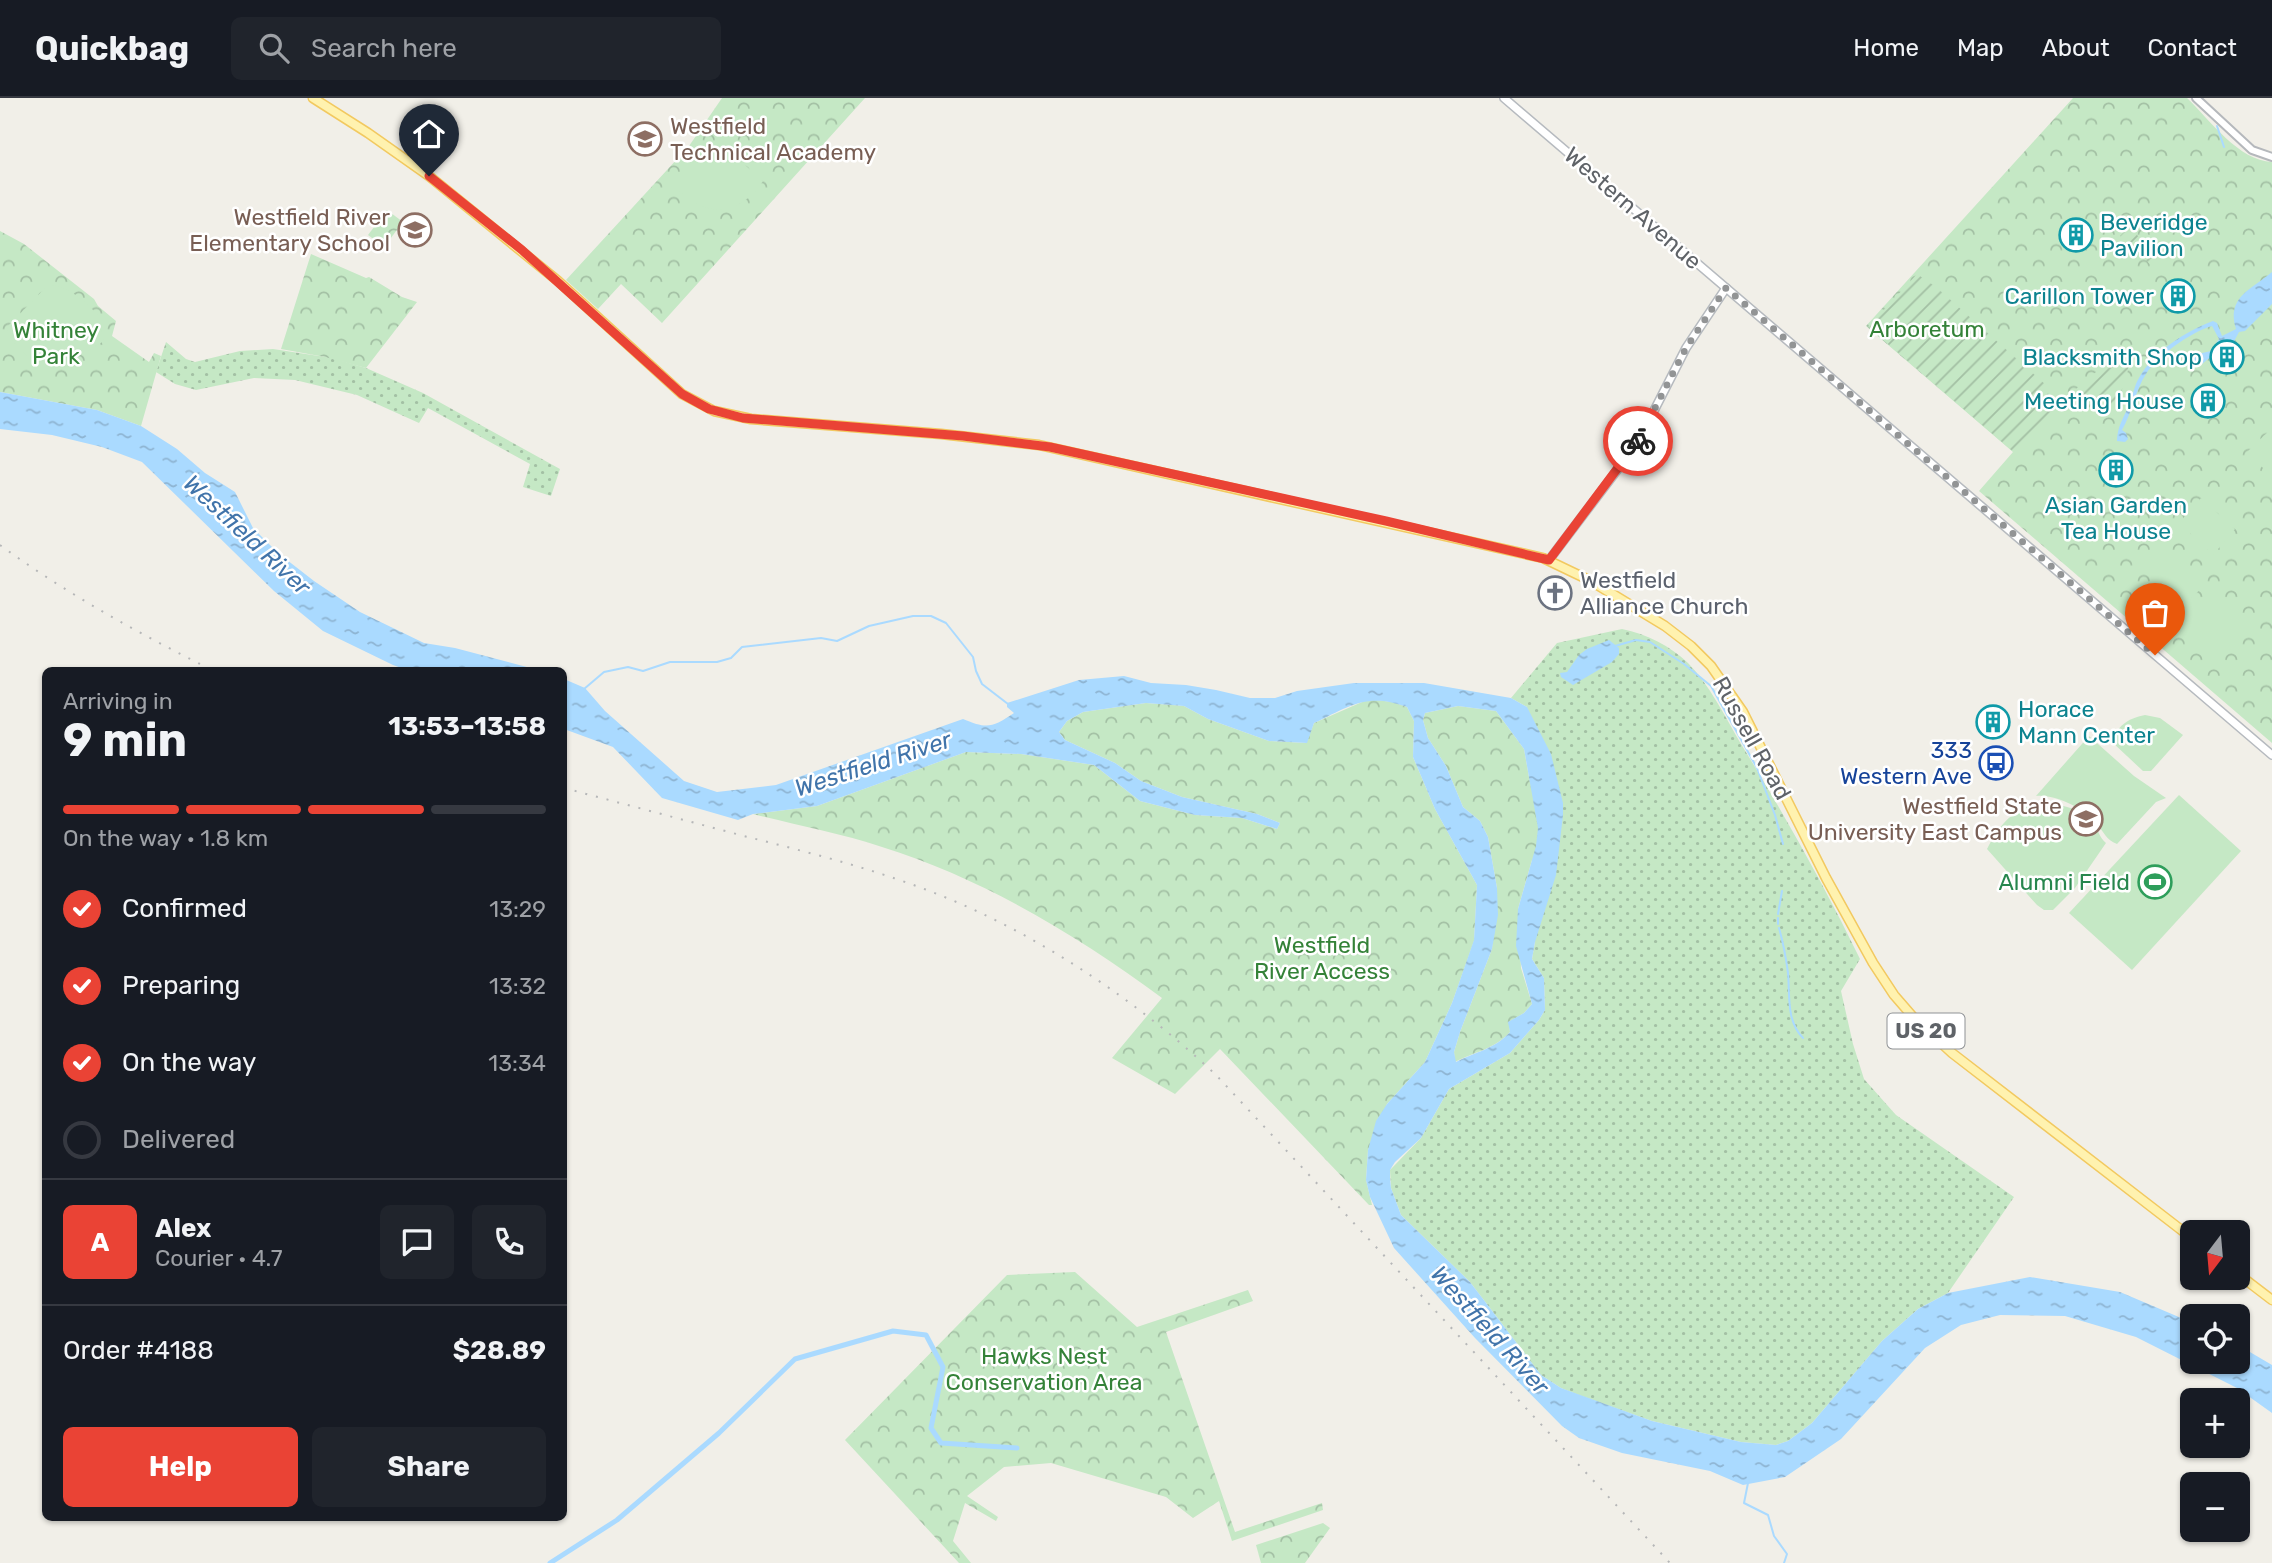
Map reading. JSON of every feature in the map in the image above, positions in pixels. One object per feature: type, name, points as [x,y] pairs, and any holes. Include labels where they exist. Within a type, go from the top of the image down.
[{"type":"main road","name":"Russell Road","points":[[313,98],[407,160],[474,211],[550,274],[677,389],[700,405],[727,415],[751,419],[941,434],[1039,445],[1373,518],[1549,560],[1591,581],[1665,626],[1696,650],[1723,681],[1743,712],[1826,878],[1873,963],[1894,995],[1914,1018],[1952,1053],[2180,1229]]},
{"type":"main road","name":"Western Avenue","points":[[1504,98],[2272,755]]},
{"type":"main road","points":[[1549,560],[1637,444],[1686,348],[1726,288]]},
{"type":"main road","points":[[2250,1283],[2272,1300]]},
{"type":"street","points":[[2196,98],[2252,150],[2272,158]]},
{"type":"green space","points":[[722,98],[865,98],[662,323],[621,284],[598,309],[566,280],[689,146]]},
{"type":"green space","points":[[2073,98],[2187,98],[2237,147],[2248,155],[2272,162],[2272,743],[1979,491],[2013,452],[1866,326]]},
{"type":"green space","points":[[717,140],[763,181],[743,202],[721,209],[698,204],[675,186]]},
{"type":"green space","points":[[387,210],[403,222],[384,247],[368,235]]},
{"type":"green space","points":[[2129,227],[2161,259],[2153,267],[2120,236]]},
{"type":"green space","name":"Whitney Park","points":[[0,231],[24,244],[94,299],[98,306],[116,321],[112,336],[149,362],[154,353],[161,356],[141,426],[97,410],[0,392]]},
{"type":"green space","points":[[311,254],[369,277],[402,297],[417,302],[366,368],[281,349]]},
{"type":"green space","name":"Arboretum","points":[[1917,274],[1936,287],[2046,385],[2052,408],[2051,418],[2017,455],[1868,327]]},
{"type":"green space","points":[[52,285],[75,294],[105,322],[101,330],[104,341],[76,357],[53,365],[31,359],[7,333],[8,326],[47,286]]},
{"type":"green space","points":[[166,342],[186,359],[195,362],[240,351],[273,349],[332,358],[366,368],[423,393],[560,469],[551,496],[523,487],[530,464],[428,408],[419,423],[357,395],[295,380],[254,378],[196,390],[175,384],[156,372]]},
{"type":"green space","points":[[2127,352],[2129,358],[2126,379],[2116,402],[2101,414],[2092,413],[2083,407],[2076,389],[2090,376]]},
{"type":"green space","points":[[2272,428],[2272,477],[2247,452]]},
{"type":"green space","points":[[2201,498],[2235,529],[2213,555],[2179,523]]},
{"type":"green space","points":[[2169,547],[2207,582],[2189,601],[2151,565]]},
{"type":"green space","points":[[2214,587],[2248,620],[2229,639],[2195,606]]},
{"type":"green space","points":[[2194,607],[2228,641],[2209,660],[2173,628]]},
{"type":"green space","points":[[1622,629],[1649,637],[1666,646],[1696,672],[1717,702],[1818,877],[1860,959],[1841,991],[1864,1079],[1896,1115],[2014,1197],[1948,1293],[1918,1309],[1882,1341],[1812,1423],[1788,1441],[1776,1445],[1741,1442],[1652,1421],[1561,1388],[1541,1375],[1470,1282],[1401,1215],[1391,1188],[1390,1170],[1421,1138],[1449,1089],[1510,1053],[1545,1010],[1544,978],[1532,959],[1535,942],[1527,707],[1511,698],[1557,643]]},
{"type":"green space","name":"Westfield River Access","points":[[1369,699],[1407,707],[1414,721],[1413,757],[1435,809],[1477,885],[1474,941],[1452,1003],[1425,1062],[1387,1104],[1368,1150],[1366,1180],[1372,1205],[1369,1205],[1220,1049],[1175,1094],[1112,1058],[1162,998],[1097,952],[993,892],[920,860],[850,837],[753,814],[817,806],[966,752],[1021,754],[1094,765],[1140,801],[1195,815],[1242,818],[1277,829],[1280,823],[1257,814],[1182,797],[1141,781],[1115,763],[1065,740],[1059,732],[1067,721],[1083,712],[1146,703],[1184,706],[1208,719],[1269,741],[1306,743],[1314,723]]},
{"type":"green space","points":[[1458,706],[1496,711],[1524,749],[1538,828],[1536,846],[1518,909],[1521,968],[1532,1004],[1524,1013],[1509,1022],[1510,1032],[1504,1038],[1455,1062],[1454,1052],[1460,1032],[1492,949],[1497,888],[1488,837],[1480,821],[1463,807],[1446,766],[1428,738],[1423,720],[1425,713]]},
{"type":"green space","points":[[2145,715],[2160,718],[2183,735],[2151,771],[2143,771],[2112,742],[2124,724]]},
{"type":"green space","points":[[2089,736],[2134,776],[2166,798],[2156,802],[2117,844],[2108,838],[2092,818],[2078,808],[2053,797],[2036,796]]},
{"type":"green space","name":"Alumni Field","points":[[2179,795],[2241,851],[2132,970],[2069,913]]},
{"type":"green space","points":[[2037,804],[2060,805],[2075,810],[2094,824],[2106,843],[2075,888],[2053,910],[2044,910],[2037,905],[1987,849],[2007,820],[2020,810]]},
{"type":"green space","name":"Hawks Nest Conservation Area","points":[[1075,1272],[1137,1327],[1248,1290],[1253,1301],[1166,1332],[1235,1532],[1322,1503],[1323,1510],[1232,1541],[1219,1501],[1193,1518],[1166,1497],[1051,1463],[1004,1467],[967,1496],[998,1517],[996,1521],[965,1503],[953,1541],[971,1563],[959,1563],[845,1440],[1007,1275]]},
{"type":"green space","points":[[1323,1523],[1330,1528],[1305,1563],[1261,1563],[1256,1545]]},
{"type":"water","points":[[2272,272],[2272,304],[2245,331],[2239,332],[2230,349],[2213,355],[2202,364],[2192,361],[2198,354],[2211,351],[2219,339],[2212,326],[2175,345],[2151,367],[2142,381],[2122,430],[2128,439],[2125,442],[2117,441],[2119,427],[2145,368],[2161,351],[2181,337],[2213,321],[2217,323],[2222,336],[2236,329],[2234,309],[2237,302]]},
{"type":"water","name":"Westfield River","points":[[0,392],[97,410],[141,426],[235,492],[253,528],[278,553],[360,612],[424,643],[455,648],[527,667],[393,665],[323,631],[274,591],[142,462],[102,447],[52,435],[0,429]]},
{"type":"water","points":[[1609,640],[1619,648],[1619,654],[1612,662],[1573,685],[1561,677],[1560,673],[1567,672],[1579,655]]},
{"type":"water","name":"Westfield River","points":[[1124,676],[1151,683],[1186,685],[1250,698],[1275,698],[1297,691],[1354,683],[1424,683],[1511,698],[1527,707],[1551,754],[1563,803],[1556,875],[1532,959],[1544,978],[1545,1010],[1510,1053],[1449,1089],[1421,1138],[1395,1162],[1390,1170],[1390,1178],[1401,1215],[1470,1282],[1541,1375],[1561,1388],[1652,1421],[1741,1442],[1776,1445],[1788,1441],[1812,1423],[1882,1341],[1918,1309],[1948,1293],[2030,1277],[2120,1292],[2180,1317],[2180,1359],[2136,1337],[2065,1316],[2000,1315],[1961,1325],[1925,1348],[1841,1439],[1785,1477],[1743,1485],[1710,1471],[1622,1453],[1579,1438],[1562,1426],[1475,1338],[1394,1248],[1370,1197],[1366,1180],[1368,1150],[1376,1121],[1387,1104],[1425,1062],[1452,1003],[1474,940],[1477,885],[1435,809],[1413,757],[1414,721],[1407,707],[1381,701],[1359,703],[1314,723],[1307,743],[1269,741],[1208,719],[1184,706],[1146,703],[1083,712],[1067,721],[1059,732],[1065,740],[1115,763],[1141,781],[1182,797],[1257,814],[1280,823],[1277,829],[1242,818],[1195,815],[1140,801],[1094,765],[1021,754],[966,752],[817,806],[753,814],[738,820],[662,798],[613,747],[567,730],[567,680],[585,688],[605,711],[684,781],[717,792],[776,785],[963,719],[984,725],[995,724],[1014,713],[1007,707],[1007,703],[1079,680]],"holes":[[[1458,706],[1496,711],[1524,749],[1538,828],[1536,846],[1518,909],[1516,946],[1532,1004],[1524,1013],[1508,1022],[1510,1032],[1504,1038],[1456,1062],[1454,1052],[1460,1032],[1492,949],[1498,915],[1497,888],[1488,837],[1480,821],[1463,807],[1446,766],[1428,738],[1423,720],[1425,713]]]},
{"type":"water","points":[[2250,1352],[2272,1365],[2272,1413],[2250,1397],[2250,1388],[2237,1388],[2209,1374],[2250,1374]]},
{"type":"waterway","points":[[2217,126],[2224,147]]},
{"type":"waterway","points":[[584,689],[604,672],[628,667],[643,671],[670,662],[717,662],[731,658],[742,647],[821,638],[837,641],[869,626],[913,616],[931,616],[946,623],[973,657],[982,684],[1008,704]]},
{"type":"waterway","points":[[1615,646],[1636,640],[1650,642],[1711,686],[1757,768],[1783,844]]},
{"type":"waterway","points":[[1778,914],[1782,891]]},
{"type":"waterway","points":[[1778,918],[1778,924]]},
{"type":"waterway","points":[[1779,928],[1788,973],[1791,1016],[1803,1038]]},
{"type":"waterway","points":[[550,1563],[617,1520],[719,1433],[795,1359],[893,1331],[926,1335],[943,1367],[931,1428],[941,1443],[1017,1448]]},
{"type":"waterway","points":[[1748,1483],[1744,1503],[1768,1515],[1774,1536],[1787,1554],[1784,1563]]},
{"type":"railway","points":[[0,545],[103,612],[206,667]]},
{"type":"railway","points":[[567,789],[815,854],[909,883],[1009,927],[1083,970],[1119,995],[1217,1076],[1670,1563]]},
{"type":"way so far","points":[[1638,441],[1686,348],[1726,288],[2155,655]]},
{"type":"place","name":"Westfield Technical Academy","points":[[645,139]]},
{"type":"place","name":"Westfield River Elementary School","points":[[415,230]]},
{"type":"place","name":"Beveridge Pavilion","points":[[2076,235]]},
{"type":"place","name":"Carillon Tower","points":[[2178,296]]},
{"type":"place","name":"Blacksmith Shop","points":[[2227,357]]},
{"type":"place","name":"Meeting House","points":[[2208,401]]},
{"type":"place","name":"Asian Garden Tea House","points":[[2116,470]]},
{"type":"place","name":"Westfield Alliance Church","points":[[1555,593]]},
{"type":"place","name":"Horace Mann Center","points":[[1993,722]]},
{"type":"place","name":"333 Western Ave","points":[[1996,763]]},
{"type":"place","name":"Westfield State University East Campus","points":[[2086,819]]},
{"type":"place","name":"Alumni Field","points":[[2155,882]]},
{"type":"route","points":[[429,176],[558,281],[682,394],[700,405],[735,417],[1039,445],[1549,560],[1638,441]]}]
